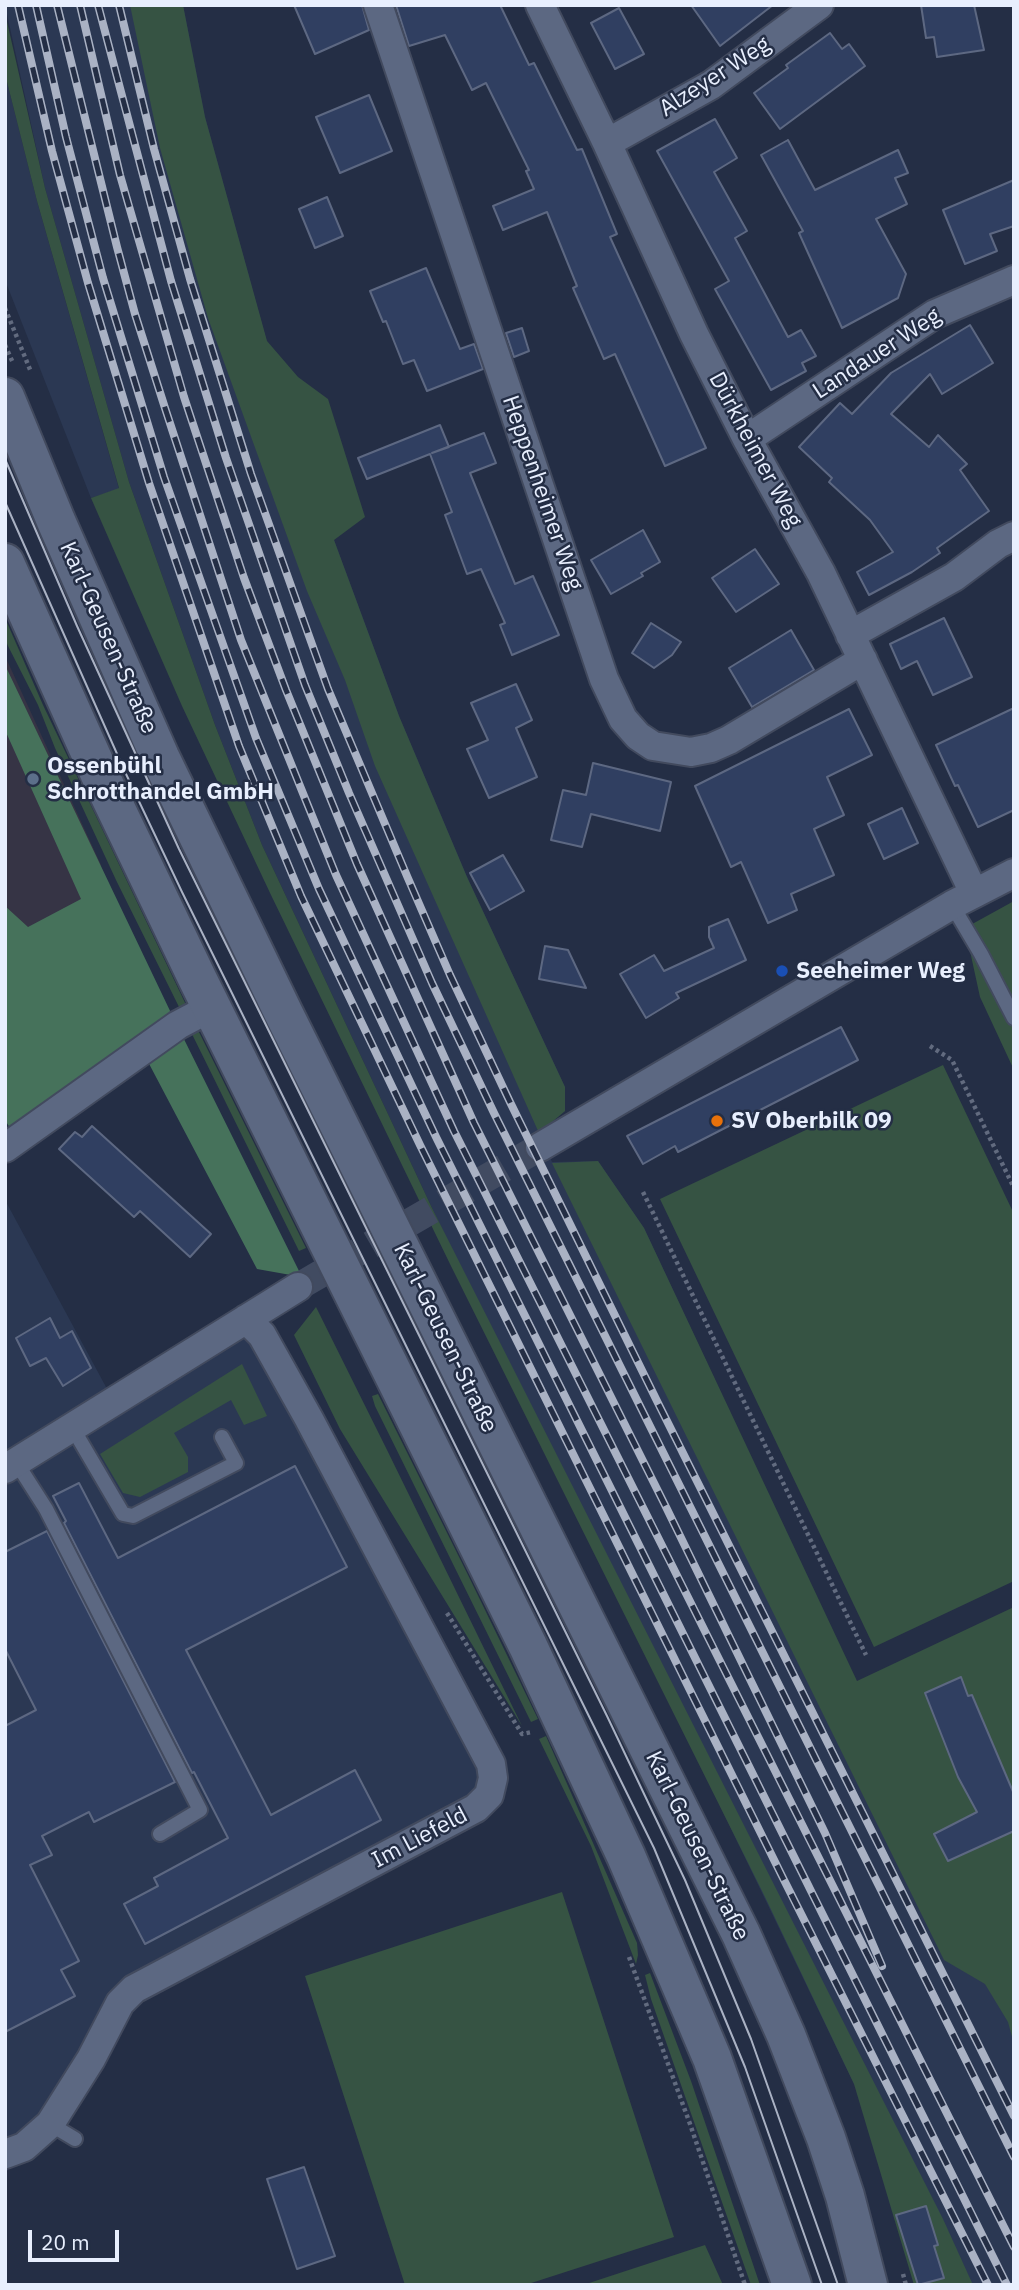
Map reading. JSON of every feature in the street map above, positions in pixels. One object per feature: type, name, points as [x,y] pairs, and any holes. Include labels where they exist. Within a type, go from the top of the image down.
[{"type":"main road","name":"Karl-Geusen-Straße","points":[[5,397],[56,521],[178,793],[284,1014],[741,1934],[786,2035],[826,2138],[845,2196],[868,2285]]},
{"type":"main road","points":[[5,563],[105,786],[534,1658],[659,1930],[712,2058],[792,2285]]},
{"type":"main road","points":[[659,1930],[689,2053],[768,2285]]},
{"type":"street","name":"Heppenheimer Weg","points":[[378,5],[600,666],[623,719],[638,736],[653,746],[691,752],[710,748],[729,740],[863,660]]},
{"type":"street","name":"Dürkheimer Weg","points":[[540,5],[607,143],[694,334],[747,439],[821,573],[863,660],[963,899]]},
{"type":"street","name":"Alzeyer Weg","points":[[607,143],[711,85],[819,5]]},
{"type":"street","name":"Landauer Weg","points":[[747,439],[935,314],[1014,280]]},
{"type":"street","points":[[850,635],[954,577],[998,544],[1014,536]]},
{"type":"street","points":[[540,1147],[963,899],[1014,873]]},
{"type":"street","points":[[5,1148],[178,1025],[212,1007]]},
{"type":"street","points":[[11,1466],[298,1287]]},
{"type":"street","name":"Im Liefeld","points":[[5,2154],[24,2147],[50,2124],[91,2059],[120,2003],[134,1989],[476,1808],[489,1795],[493,1778],[491,1764],[309,1419],[262,1335],[246,1319]]},
{"type":"lane","points":[[963,899],[981,954],[1014,1018]]},
{"type":"lane","points":[[72,1427],[123,1514],[133,1516],[236,1464],[222,1437]]},
{"type":"lane","points":[[11,1466],[47,1509],[200,1810],[160,1834]]},
{"type":"lane","points":[[50,2124],[75,2139]]},
{"type":"path","points":[[930,1046],[952,1060],[1014,1188]]},
{"type":"path","points":[[643,1192],[866,1655]]},
{"type":"path","points":[[640,1990],[691,2124],[745,2285]]},
{"type":"shaded area","points":[[5,5],[183,5],[205,117],[267,342],[334,540],[399,716],[467,877],[565,1087],[565,1111],[539,1133],[552,1162],[598,1161],[644,1228],[1014,2020],[1014,2285],[917,2285],[856,2088],[432,1208],[262,845],[215,725],[129,482],[45,188]]},
{"type":"shaded area","points":[[5,74],[37,201],[119,489],[91,498],[5,280]]},
{"type":"shaded area","name":"Ossenbühl Schrotthandel GmbH","points":[[5,656],[101,865],[84,901],[5,952]]},
{"type":"shaded area","points":[[5,1200],[106,1387],[133,1392],[243,1325],[477,1747],[484,1792],[132,1986],[45,2119],[5,2174]]},
{"type":"green space","points":[[130,5],[183,5],[205,117],[267,341],[298,377],[328,399],[365,517],[334,540],[399,716],[467,877],[565,1087],[565,1111],[539,1133],[375,766],[345,680],[307,591],[208,318],[160,148]]},
{"type":"green space","points":[[5,13],[45,188],[129,482],[215,725],[262,845],[432,1208],[943,2219],[973,2285],[914,2285],[854,2084],[765,1897],[450,1264],[271,895],[182,706],[91,498],[119,488],[37,201],[5,74]]},
{"type":"green space","points":[[5,618],[43,705],[188,1009],[182,1013],[116,880],[38,705],[8,646],[5,638]]},
{"type":"green space","points":[[5,665],[172,1015],[302,1277],[257,1269],[146,1058],[10,1128],[5,1120],[5,906],[28,927],[81,899],[5,730]]},
{"type":"green space","points":[[1014,901],[1014,1070],[980,997],[965,928]]},
{"type":"green space","points":[[196,1026],[306,1248],[299,1251],[189,1028]]},
{"type":"green space","points":[[943,1065],[1014,1214],[1014,1581],[874,1647],[660,1199]]},
{"type":"green space","points":[[598,1161],[644,1228],[857,1681],[1014,1607],[1014,2044],[1008,2022],[985,1984],[944,1960],[552,1163]]},
{"type":"green space","points":[[316,1307],[522,1726],[340,1429],[294,1335]]},
{"type":"green space","points":[[242,1364],[267,1416],[244,1425],[231,1400],[174,1433],[188,1457],[188,1472],[140,1497],[123,1493],[100,1454]]},
{"type":"green space","points":[[378,1394],[538,1719],[531,1722],[375,1406],[372,1396]]},
{"type":"green space","points":[[546,1736],[637,1943],[636,1964],[591,1846],[539,1739]]},
{"type":"green space","points":[[562,1892],[674,2237],[525,2285],[405,2285],[305,1976]]},
{"type":"green space","points":[[650,1973],[691,2081],[760,2285],[751,2285],[651,1999],[645,1975]]},
{"type":"green space","points":[[705,2245],[723,2285],[583,2285]]},
{"type":"building","points":[[294,5],[362,5],[369,30],[315,54]]},
{"type":"building","points":[[396,5],[500,5],[529,65],[534,63],[577,150],[582,149],[617,234],[610,237],[706,448],[665,466],[615,354],[604,359],[573,288],[577,286],[547,212],[503,230],[493,206],[534,189],[526,171],[529,170],[486,83],[472,90],[445,35],[409,46]]},
{"type":"building","points":[[691,5],[773,5],[720,46]]},
{"type":"building","points":[[921,5],[974,5],[984,50],[937,57],[934,37],[926,38]]},
{"type":"building","points":[[619,8],[644,54],[615,69],[591,23]]},
{"type":"building","points":[[830,33],[842,49],[849,44],[865,66],[780,129],[754,93],[788,68],[786,65]]},
{"type":"building","points":[[369,95],[392,151],[340,173],[316,117]]},
{"type":"building","points":[[715,119],[737,158],[714,172],[747,231],[735,238],[788,337],[801,330],[816,356],[802,363],[806,371],[771,390],[715,289],[729,281],[657,151]]},
{"type":"building","points":[[788,140],[815,190],[898,150],[908,173],[895,178],[907,204],[876,219],[906,274],[898,298],[842,328],[799,233],[803,231],[761,155]]},
{"type":"building","points":[[1014,180],[1014,226],[990,234],[997,251],[965,264],[943,210]]},
{"type":"building","points":[[327,197],[343,236],[315,248],[299,209]]},
{"type":"building","points":[[426,268],[460,349],[474,344],[483,369],[427,391],[414,360],[403,364],[386,321],[383,322],[370,291]]},
{"type":"building","points":[[970,325],[993,363],[942,394],[930,374],[891,414],[929,447],[938,435],[967,464],[960,470],[989,511],[937,548],[940,553],[869,595],[857,572],[893,552],[870,520],[829,482],[832,478],[799,447],[840,403],[852,414],[891,373]]},
{"type":"building","points":[[522,328],[529,351],[514,357],[506,333]]},
{"type":"building","points":[[440,425],[449,447],[484,433],[496,463],[470,473],[515,584],[533,576],[559,635],[512,655],[500,625],[505,623],[481,569],[467,574],[445,515],[452,512],[430,454],[367,479],[358,458]]},
{"type":"building","points":[[643,530],[660,562],[641,573],[643,576],[611,594],[591,560]]},
{"type":"building","points":[[755,549],[779,584],[736,612],[712,578]]},
{"type":"building","points":[[944,618],[972,677],[933,695],[917,661],[901,669],[890,644]]},
{"type":"building","points":[[651,623],[681,642],[672,655],[654,668],[632,653]]},
{"type":"building","points":[[791,630],[814,670],[752,707],[729,668]]},
{"type":"building","points":[[516,684],[532,720],[516,728],[537,777],[489,798],[467,749],[488,740],[471,703]]},
{"type":"building","points":[[1014,708],[1014,810],[978,827],[936,745]]},
{"type":"building","points":[[849,709],[872,755],[827,777],[844,815],[814,829],[834,875],[791,894],[797,910],[768,923],[741,862],[731,867],[695,786]]},
{"type":"building","points":[[593,763],[671,782],[660,831],[591,814],[582,847],[551,840],[563,790],[586,795]]},
{"type":"building","points":[[902,808],[918,843],[884,859],[868,824]]},
{"type":"building","points":[[503,855],[524,891],[490,910],[470,873]]},
{"type":"building","points":[[728,919],[746,960],[676,993],[679,998],[646,1018],[620,974],[654,955],[664,971],[714,948],[709,937],[709,927]]},
{"type":"building","points":[[545,946],[568,950],[586,988],[539,979]]},
{"type":"building","points":[[841,1027],[858,1060],[678,1152],[675,1146],[643,1164],[627,1136]]},
{"type":"building","points":[[92,1126],[211,1234],[190,1257],[140,1211],[134,1217],[59,1149],[75,1132],[82,1137]]},
{"type":"building","points":[[50,1318],[60,1338],[72,1331],[91,1368],[63,1386],[46,1358],[30,1366],[16,1338]]},
{"type":"building","points":[[295,1466],[347,1567],[186,1650],[271,1815],[355,1770],[381,1820],[145,1944],[124,1904],[158,1886],[154,1878],[228,1838],[64,1523],[66,1521],[53,1496],[79,1483],[118,1558]]},
{"type":"building","points":[[47,1531],[175,1782],[94,1822],[89,1812],[42,1836],[52,1855],[30,1865],[79,1961],[61,1970],[75,1996],[5,2032],[5,1726],[36,1710],[5,1649],[5,1552]]},
{"type":"building","points":[[961,1677],[968,1696],[972,1695],[1014,1794],[1014,1831],[948,1861],[934,1834],[977,1812],[958,1777],[925,1693]]},
{"type":"building","points":[[304,2167],[335,2256],[297,2269],[267,2179]]},
{"type":"building","points":[[926,2206],[938,2245],[934,2246],[944,2278],[918,2285],[896,2215]]},
{"type":"tunnel","points":[[298,1287],[540,1147]]},
{"type":"tram line","points":[[5,459],[77,626],[179,849],[607,1716],[685,1880],[751,2039],[838,2285]]},
{"type":"tram line","points":[[5,502],[126,774],[182,892],[654,1848],[745,2067],[822,2285]]},
{"type":"railway","points":[[18,5],[52,151],[88,283],[149,483],[239,746],[301,896],[420,1145],[988,2285]]},
{"type":"railway","points":[[36,5],[66,137],[103,278],[164,477],[256,738],[319,889],[436,1137],[1007,2285]]},
{"type":"railway","points":[[57,5],[117,247],[165,408],[241,640],[336,875],[454,1131],[1014,2247]]},
{"type":"railway","points":[[80,5],[120,175],[184,397],[244,578],[357,864],[474,1123],[825,1833],[882,1966]]},
{"type":"railway","points":[[98,5],[171,281],[226,458],[305,685],[349,793],[432,983],[494,1113],[1014,2157]]},
{"type":"railway","points":[[119,5],[154,149],[190,279],[251,474],[328,689],[407,876],[510,1102],[1014,2116]]},
{"type":"place","name":"Ossenbühl Schrotthandel GmbH","points":[[33,779]]},
{"type":"place","name":"Seeheimer Weg","points":[[782,971]]},
{"type":"place","name":"SV Oberbilk 09","points":[[717,1121]]}]
